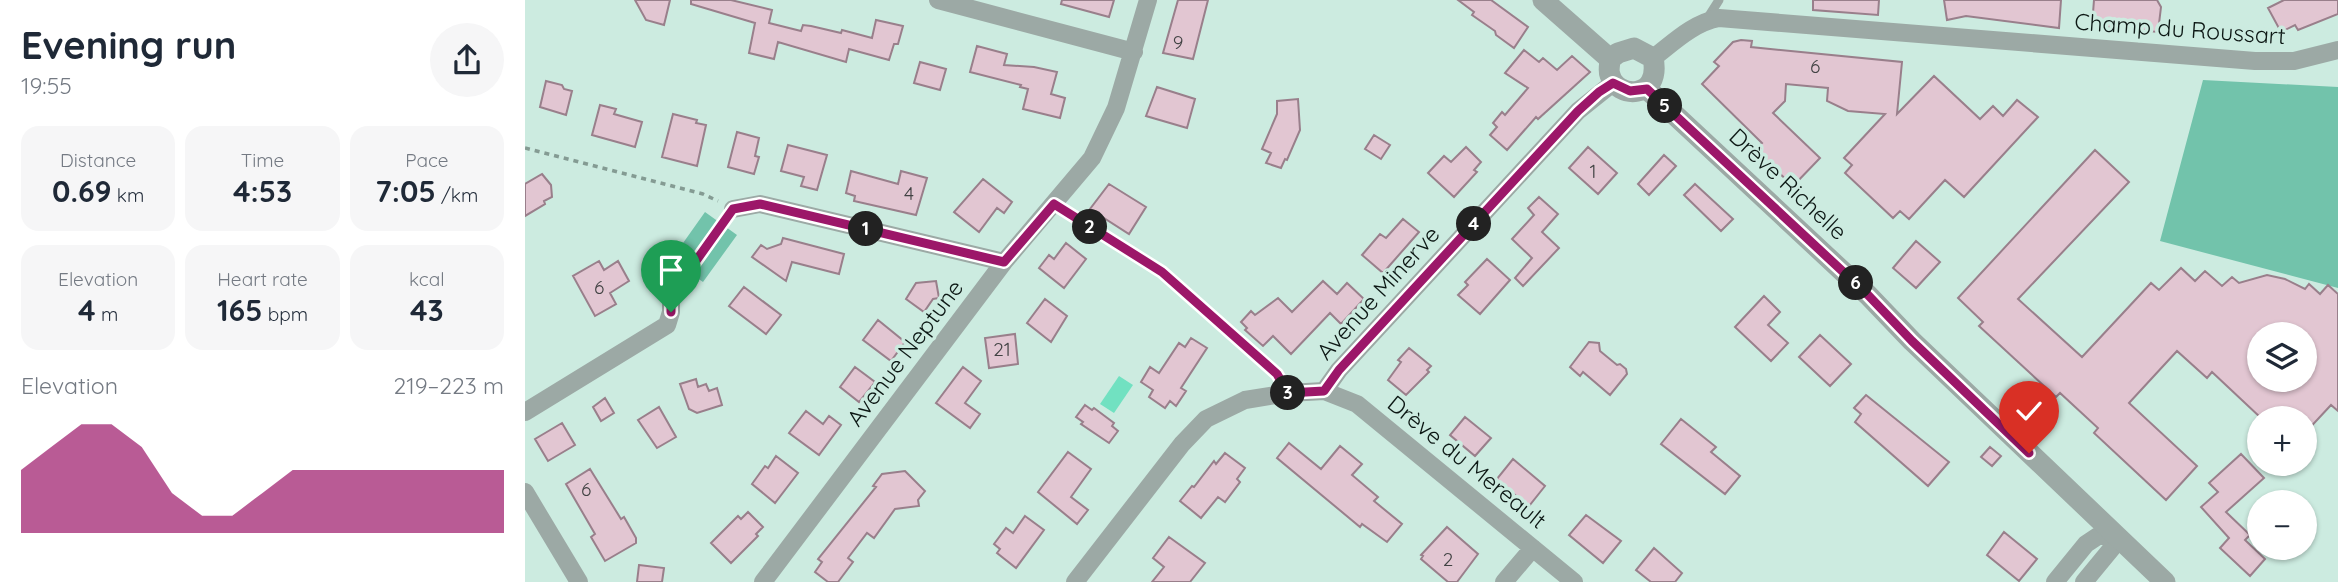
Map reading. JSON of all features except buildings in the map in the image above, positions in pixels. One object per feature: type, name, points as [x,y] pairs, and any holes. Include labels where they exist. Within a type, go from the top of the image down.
[{"type":"street","points":[[938,0],[1134,52]]},
{"type":"street","name":"Avenue Neptune","points":[[763,582],[1004,262],[1092,158],[1117,108],[1148,0]]},
{"type":"street","points":[[1543,0],[1610,59]]},
{"type":"street","name":"Champ du Roussart","points":[[1706,20],[1744,18],[2255,61],[2294,61],[2338,50]]},
{"type":"street","points":[[1653,58],[1706,20]]},
{"type":"street","points":[[1634,48],[1653,58],[1653,81],[1647,89],[1630,91],[1613,83],[1609,71],[1610,59],[1618,53],[1634,48]]},
{"type":"street","name":"Avenue Minerve","points":[[1075,582],[1182,444],[1206,419],[1245,400],[1324,391],[1339,370],[1578,111],[1613,83]]},
{"type":"street","name":"Drève Richelle","points":[[1647,89],[1868,295],[1912,341],[2165,582]]},
{"type":"street","points":[[733,209],[760,204],[1004,262]]},
{"type":"street","points":[[525,412],[667,325],[671,312],[671,296]]},
{"type":"street","name":"Drève du Mereault","points":[[1324,391],[1357,404],[1574,582]]},
{"type":"street","points":[[525,492],[579,582]]},
{"type":"street","points":[[2055,582],[2086,544],[2098,536],[2116,536],[2112,548],[2084,582]]},
{"type":"street","points":[[1504,582],[1533,548]]},
{"type":"lane","points":[[1706,20],[1719,0]]},
{"type":"path","points":[[525,148],[703,194],[733,209],[671,296]]},
{"type":"path","points":[[1054,204],[1162,272],[1277,374],[1288,393]]},
{"type":"shaded area","points":[[2203,80],[2338,87],[2338,288],[2160,241]]},
{"type":"shaded area","points":[[705,212],[737,235],[703,282],[671,260]]},
{"type":"shaded area","points":[[1119,376],[1133,385],[1114,413],[1100,404]]},
{"type":"route","points":[[671,312],[671,296],[733,209],[760,204],[1004,262],[1054,204],[1162,272],[1277,374],[1288,393],[1324,391],[1339,370],[1578,111],[1613,83],[1624,90],[1647,89],[1868,295],[2029,453]]}]
